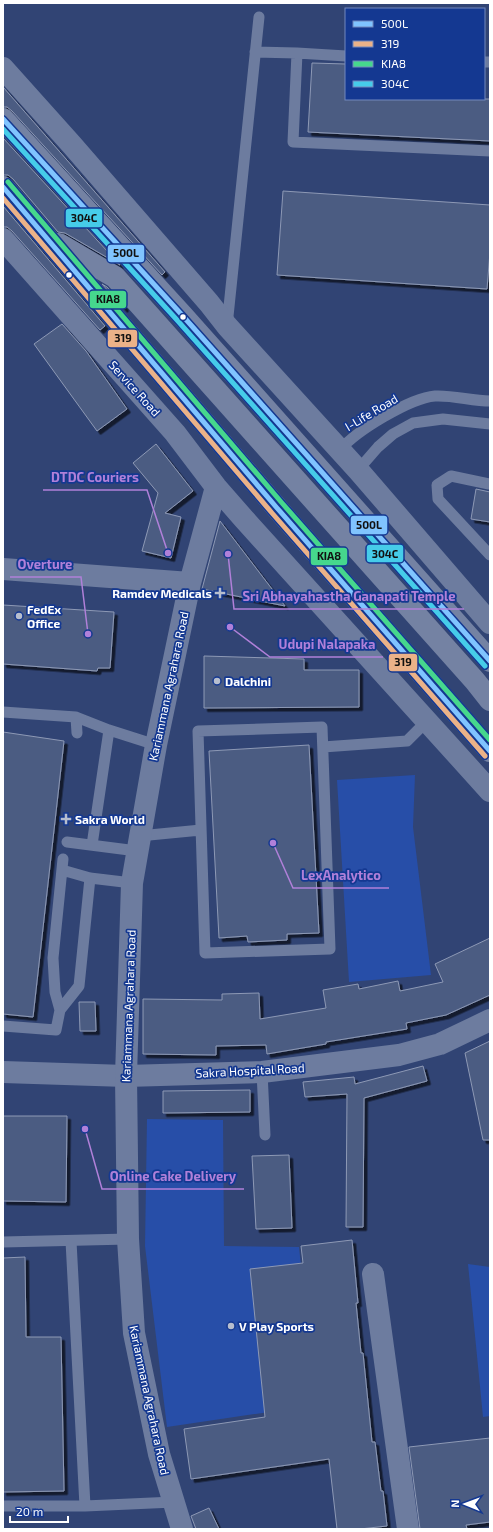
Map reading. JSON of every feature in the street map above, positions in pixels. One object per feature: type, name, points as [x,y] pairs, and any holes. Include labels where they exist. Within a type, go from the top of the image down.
[{"type":"highway","points":[[3,119],[182,315],[490,661]]},
{"type":"highway","points":[[3,187],[277,508],[468,724],[490,751]]},
{"type":"highway","points":[[44,236],[115,278],[475,680],[490,700]]},
{"type":"street","points":[[3,68],[209,303],[227,326],[358,470],[490,623]]},
{"type":"street","name":"Service Road","points":[[3,239],[175,433],[216,487],[490,792]]},
{"type":"street","name":"Kariammana Agrahara Road","points":[[182,1529],[159,1454],[134,1333],[128,1239],[126,1076],[132,883],[156,745],[190,583],[216,487]]},
{"type":"street","points":[[3,569],[190,583]]},
{"type":"street","name":"Sakra Hospital Road","points":[[3,1072],[126,1076],[262,1072],[400,1055],[440,1044],[490,1020]]},
{"type":"street","points":[[373,1274],[408,1529]]},
{"type":"lane","points":[[227,326],[259,17]]},
{"type":"lane","points":[[255,52],[345,56]]},
{"type":"lane","points":[[297,53],[293,142],[490,151]]},
{"type":"lane","name":"I-Life Road","points":[[340,450],[346,442],[375,422],[412,403],[435,396],[490,401]]},
{"type":"lane","points":[[358,470],[378,447],[393,434],[413,423],[443,419],[490,424]]},
{"type":"lane","points":[[490,481],[451,476],[437,485],[438,499],[490,555]]},
{"type":"lane","points":[[3,712],[76,717],[109,730],[156,745]]},
{"type":"lane","points":[[76,717],[77,733]]},
{"type":"lane","points":[[323,747],[407,741],[427,721]]},
{"type":"lane","points":[[322,727],[323,747],[330,949],[206,954],[198,731],[322,727]]},
{"type":"lane","points":[[92,845],[109,730]]},
{"type":"lane","points":[[66,842],[92,845],[138,843],[202,830]]},
{"type":"lane","points":[[3,1026],[56,1030],[60,1010],[55,992],[53,958],[63,864],[90,878],[132,883]]},
{"type":"lane","points":[[60,1010],[79,986],[90,878]]},
{"type":"lane","points":[[262,1072],[265,1135]]},
{"type":"lane","points":[[3,1242],[128,1239]]},
{"type":"lane","points":[[71,1241],[85,1506]]},
{"type":"lane","points":[[3,1506],[85,1506],[174,1502]]},
{"type":"shaded area","points":[[415,775],[413,827],[431,975],[349,982],[337,780]]},
{"type":"shaded area","name":"V Play Sports","points":[[147,1119],[223,1120],[224,1246],[299,1247],[316,1405],[167,1427],[145,1246]]},
{"type":"shaded area","points":[[468,1264],[490,1267],[490,1416],[483,1417]]},
{"type":"building","points":[[312,63],[345,64],[345,100],[490,99],[490,141],[308,132]]},
{"type":"building","points":[[3,87],[165,272],[162,275],[12,111],[7,107],[3,107]]},
{"type":"building","points":[[3,138],[120,265],[65,233],[58,232],[13,179],[8,175],[3,175]]},
{"type":"building","points":[[283,191],[490,205],[490,252],[487,289],[277,275]]},
{"type":"building","points":[[3,206],[105,326],[100,330],[12,231],[7,227],[3,227]]},
{"type":"building","points":[[102,284],[107,287],[125,307],[124,309]]},
{"type":"building","points":[[62,324],[86,351],[127,409],[97,431],[34,344]]},
{"type":"building","points":[[156,444],[193,491],[165,513],[181,517],[171,558],[142,551],[158,493],[133,463]]},
{"type":"building","points":[[476,489],[490,492],[490,522],[471,519]]},
{"type":"building","points":[[220,521],[285,606],[202,589]]},
{"type":"building","points":[[3,605],[114,612],[110,668],[98,668],[97,671],[3,664]]},
{"type":"building","points":[[204,656],[304,659],[304,670],[359,670],[359,707],[204,708]]},
{"type":"building","points":[[3,732],[64,741],[33,1017],[3,1014]]},
{"type":"building","points":[[309,745],[319,933],[287,934],[287,940],[248,942],[247,936],[219,938],[209,751]]},
{"type":"building","points":[[490,938],[490,995],[446,1015],[406,1023],[407,1029],[326,1042],[326,1044],[267,1054],[266,1045],[216,1046],[216,1055],[143,1054],[143,999],[222,1000],[222,994],[259,993],[260,1019],[326,1008],[323,990],[358,984],[359,989],[398,981],[400,991],[443,982],[435,964]]},
{"type":"building","points":[[79,1002],[95,1002],[96,1031],[80,1031]]},
{"type":"building","points":[[490,1041],[490,1140],[483,1140],[465,1053]]},
{"type":"building","points":[[423,1066],[427,1081],[364,1098],[363,1227],[346,1227],[347,1094],[305,1097],[303,1082],[354,1077],[355,1084]]},
{"type":"building","points":[[250,1090],[250,1112],[163,1113],[163,1091]]},
{"type":"building","points":[[3,1116],[67,1116],[66,1202],[3,1201]]},
{"type":"building","points":[[289,1155],[292,1228],[256,1229],[252,1156]]},
{"type":"building","points":[[352,1240],[361,1353],[363,1353],[372,1442],[375,1442],[387,1526],[360,1529],[337,1529],[329,1459],[191,1479],[184,1429],[265,1417],[250,1269],[303,1263],[301,1246]]},
{"type":"building","points":[[25,1257],[26,1337],[61,1337],[64,1491],[3,1492],[3,1258]]},
{"type":"building","points":[[490,1438],[490,1522],[466,1525],[467,1529],[420,1529],[409,1447]]},
{"type":"building","points":[[209,1508],[219,1529],[196,1529],[191,1516]]},
{"type":"transit line","name":"500L","points":[[3,119],[182,315],[490,661]]},
{"type":"transit line","name":"304C","points":[[3,129],[177,320],[485,666]]},
{"type":"transit line","name":"KIA8","points":[[8,182],[282,503],[490,740]]},
{"type":"transit line","name":"500L","points":[[3,187],[277,508],[490,751]]},
{"type":"transit line","name":"319","points":[[3,198],[272,513],[485,756]]},
{"type":"place","name":"DTDC Couriers","points":[[168,553]]},
{"type":"place","name":"Sri Abhayahastha Ganapati Temple","points":[[228,554]]},
{"type":"place","name":"Ramdev Medicals","points":[[220,593]]},
{"type":"place","name":"FedEx Office","points":[[19,616]]},
{"type":"place","name":"Udupi Nalapaka","points":[[230,627]]},
{"type":"place","name":"Overture","points":[[88,634]]},
{"type":"place","name":"Dalchini","points":[[217,681]]},
{"type":"place","name":"Sakra World","points":[[66,819]]},
{"type":"place","name":"LexAnalytico","points":[[273,843]]},
{"type":"place","name":"Online Cake Delivery","points":[[85,1129]]},
{"type":"place","name":"V Play Sports","points":[[231,1326]]}]
